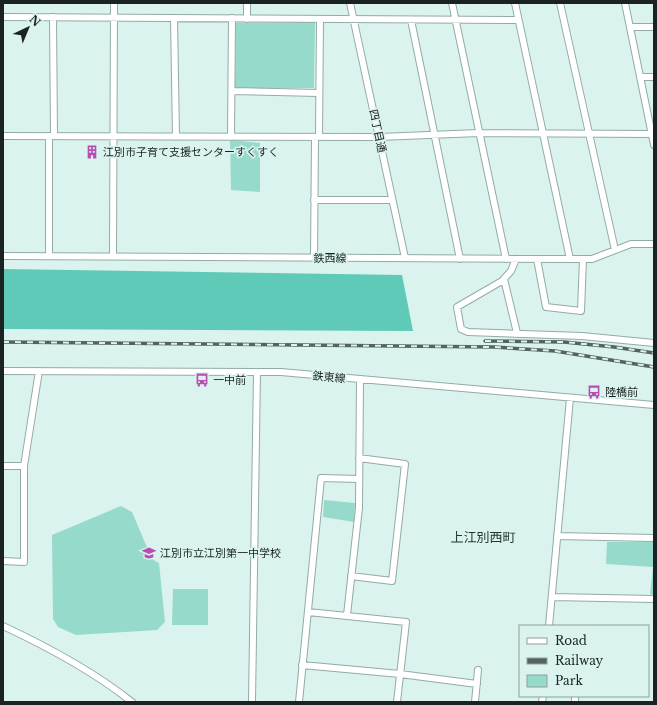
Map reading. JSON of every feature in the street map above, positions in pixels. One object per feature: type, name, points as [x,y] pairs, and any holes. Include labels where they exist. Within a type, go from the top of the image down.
[{"type":"street","points":[[113,256],[114,3]]},
{"type":"street","points":[[247,3],[247,18]]},
{"type":"street","name":"四丁目通","points":[[350,3],[405,258]]},
{"type":"street","points":[[452,3],[506,259]]},
{"type":"street","points":[[515,3],[570,259]]},
{"type":"street","points":[[560,3],[615,250]]},
{"type":"street","points":[[625,3],[653,134],[654,145]]},
{"type":"street","points":[[3,17],[518,20]]},
{"type":"street","points":[[49,256],[53,17]]},
{"type":"street","points":[[174,18],[176,137]]},
{"type":"street","points":[[231,137],[232,18]]},
{"type":"street","points":[[314,258],[314,200],[319,93],[320,19]]},
{"type":"street","points":[[411,20],[460,259]]},
{"type":"street","points":[[630,27],[654,27]]},
{"type":"street","points":[[640,77],[654,77]]},
{"type":"street","points":[[232,91],[319,93]]},
{"type":"street","points":[[3,136],[379,137],[479,133],[653,134]]},
{"type":"street","points":[[314,200],[392,200]]},
{"type":"street","name":"鉄西線","points":[[3,256],[592,259],[631,244],[654,244]]},
{"type":"street","points":[[516,259],[511,271],[504,279],[457,307],[461,329],[468,332],[582,336],[654,343]]},
{"type":"street","points":[[537,259],[546,307],[581,311],[583,259]]},
{"type":"street","points":[[504,279],[517,333]]},
{"type":"street","name":"鉄東線","points":[[3,371],[281,372],[654,405]]},
{"type":"street","points":[[3,561],[24,562],[24,466],[39,371]]},
{"type":"street","points":[[252,702],[257,372]]},
{"type":"street","points":[[347,615],[358,508],[360,379]]},
{"type":"street","points":[[549,625],[570,398]]},
{"type":"street","points":[[351,576],[392,581],[405,464],[359,458]]},
{"type":"street","points":[[3,466],[24,466]]},
{"type":"street","points":[[299,702],[321,478],[359,479]]},
{"type":"street","points":[[557,536],[654,538]]},
{"type":"street","points":[[552,597],[654,599]]},
{"type":"street","points":[[308,612],[406,622],[397,702]]},
{"type":"street","points":[[3,626],[68,659],[132,702]]},
{"type":"street","points":[[302,665],[400,674],[477,684]]},
{"type":"street","points":[[475,702],[478,670]]},
{"type":"green space","points":[[315,22],[314,88],[235,88],[236,23]]},
{"type":"green space","points":[[230,140],[260,143],[260,192],[231,190]]},
{"type":"green space","points":[[3,269],[402,275],[413,331],[3,329]]},
{"type":"green space","points":[[324,500],[355,503],[354,522],[323,517]]},
{"type":"green space","points":[[121,506],[132,512],[152,559],[159,563],[165,622],[157,630],[76,635],[58,627],[53,619],[52,535]]},
{"type":"green space","points":[[607,542],[654,542],[654,595],[650,594],[653,567],[606,564]]},
{"type":"green space","points":[[173,589],[208,589],[208,625],[172,625]]},
{"type":"railway","points":[[485,341],[564,342],[654,353]]},
{"type":"railway","points":[[3,342],[494,347],[555,351],[654,367]]},
{"type":"place","name":"江別市子育て支援センターすくすく","points":[[92,152]]},
{"type":"place","name":"一中前","points":[[202,380]]},
{"type":"place","name":"陸橋前","points":[[594,392]]},
{"type":"place","name":"江別市立江別第一中学校","points":[[149,553]]},
{"type":"district","name":"上江別西町","points":[[483,537]]}]
